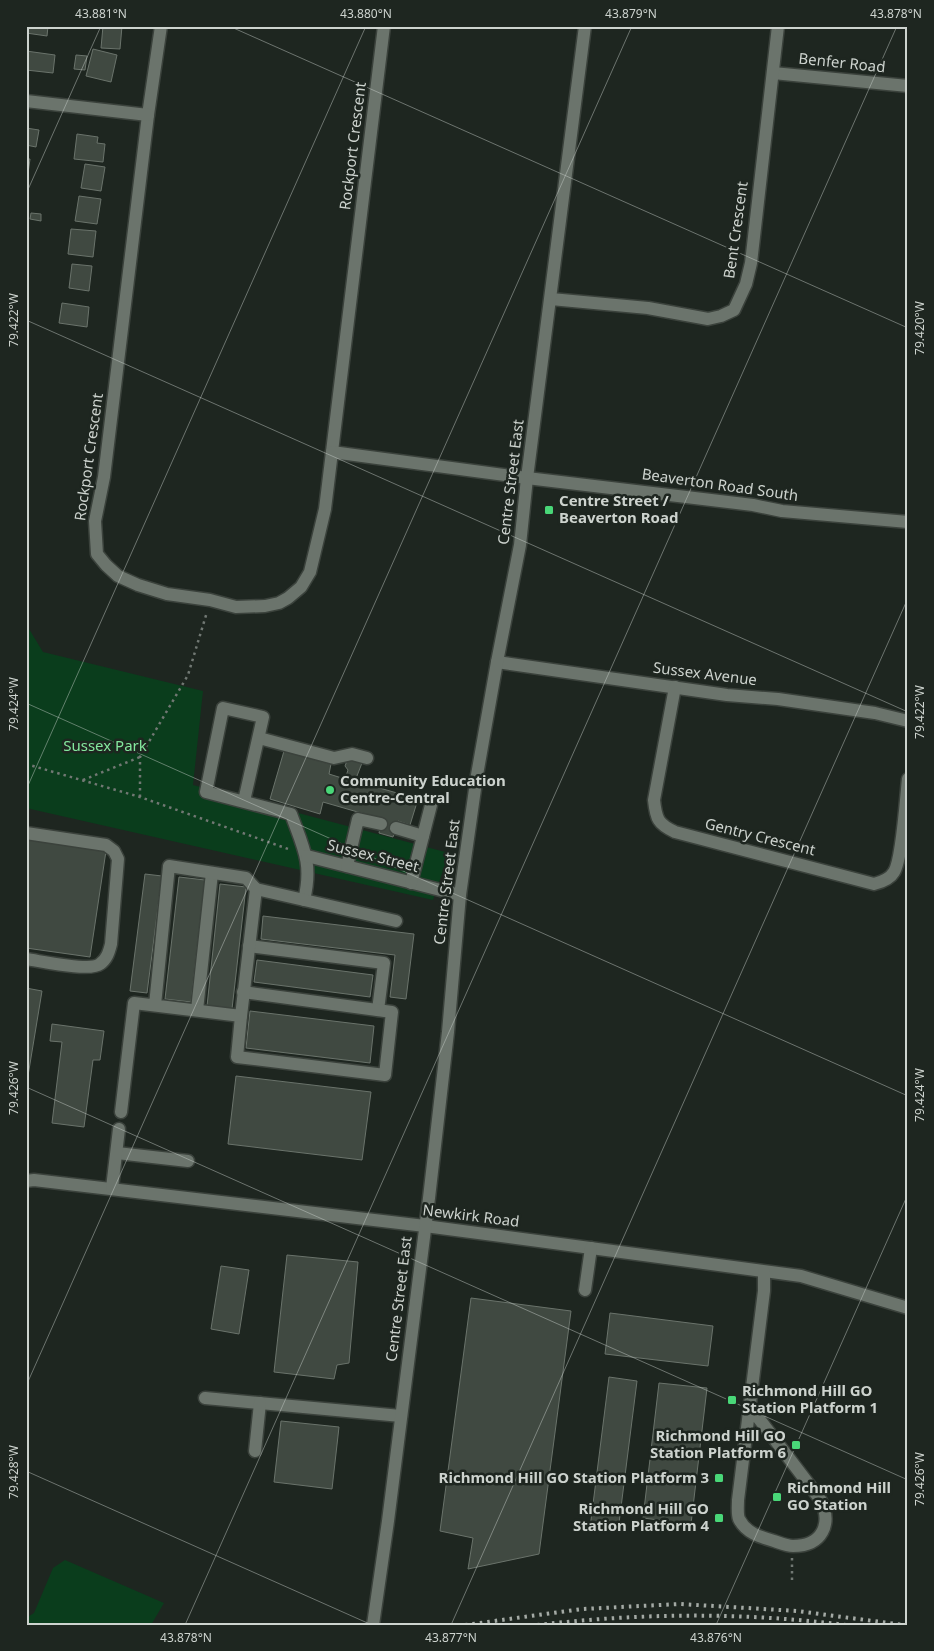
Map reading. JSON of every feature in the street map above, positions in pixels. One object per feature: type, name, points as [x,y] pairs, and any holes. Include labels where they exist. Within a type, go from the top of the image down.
[{"type":"street","name":"Rockport Crescent","points":[[161,26],[148,115],[104,477],[95,522],[97,554],[118,576],[138,585],[167,594],[210,600],[236,607],[265,606],[278,603],[288,598],[301,586],[310,572],[325,509],[384,26]]},
{"type":"street","name":"Centre Street East","points":[[373,1625],[425,1226],[448,1032],[460,895],[477,775],[520,545],[585,26]]},
{"type":"street","name":"Bent Crescent","points":[[551,299],[648,308],[708,320],[734,310],[746,284],[751,263],[778,26]]},
{"type":"street","name":"Benfer Road","points":[[772,73],[908,86]]},
{"type":"street","points":[[26,101],[148,115]]},
{"type":"street","name":"Beaverton Road South","points":[[332,452],[753,505],[782,511],[908,522]]},
{"type":"street","name":"Sussex Avenue","points":[[497,662],[807,703],[875,713],[908,721]]},
{"type":"street","name":"Gentry Crescent","points":[[675,687],[654,800],[655,813],[661,825],[675,832],[874,884],[886,880],[895,872],[899,857],[908,779]]},
{"type":"street","points":[[244,801],[264,717],[223,708],[206,792],[291,814],[307,856],[308,883],[304,900]]},
{"type":"street","points":[[259,738],[334,758],[352,754],[367,758]]},
{"type":"street","points":[[411,883],[431,805]]},
{"type":"street","points":[[347,866],[358,818],[381,824]]},
{"type":"street","points":[[396,828],[423,836]]},
{"type":"street","points":[[26,833],[106,845],[114,851],[118,859],[111,944],[107,957],[99,966],[87,968],[26,958]]},
{"type":"street","name":"Sussex Street","points":[[307,856],[460,895]]},
{"type":"street","points":[[155,1005],[168,866],[246,878],[256,889],[396,921]]},
{"type":"street","points":[[197,1010],[212,873]]},
{"type":"street","points":[[243,992],[392,1012],[385,1075],[237,1057],[243,992],[256,889]]},
{"type":"street","points":[[249,946],[384,963],[378,1010]]},
{"type":"street","points":[[122,1112],[134,1003],[241,1016]]},
{"type":"street","points":[[112,1188],[120,1129]]},
{"type":"street","points":[[117,1153],[188,1161]]},
{"type":"street","name":"Newkirk Road","points":[[26,1181],[34,1180],[112,1188],[425,1226],[800,1276],[908,1308]]},
{"type":"street","points":[[585,1290],[591,1248]]},
{"type":"street","points":[[750,1407],[820,1499],[825,1509],[826,1522],[820,1536],[809,1543],[791,1546],[758,1537],[746,1529],[738,1518],[738,1500],[764,1291],[764,1272]]},
{"type":"street","points":[[205,1398],[401,1416]]},
{"type":"street","points":[[255,1451],[260,1403]]},
{"type":"path","points":[[140,797],[140,757],[188,675],[210,600]]},
{"type":"path","points":[[82,780],[140,757]]},
{"type":"path","points":[[26,764],[140,797],[307,856]]},
{"type":"path","points":[[791,1546],[792,1582]]},
{"type":"green space","name":"Sussex Park","points":[[26,624],[43,652],[203,691],[193,785],[449,853],[433,900],[26,808]]},
{"type":"green space","points":[[65,1560],[164,1603],[151,1625],[26,1625],[26,1618],[34,1613],[53,1568]]},
{"type":"building","points":[[26,26],[48,26],[47,36],[26,33]]},
{"type":"building","points":[[103,26],[122,26],[120,49],[101,48]]},
{"type":"building","points":[[93,49],[117,55],[111,82],[86,76]]},
{"type":"building","points":[[26,51],[55,55],[53,73],[26,70]]},
{"type":"building","points":[[76,55],[87,56],[85,70],[74,69]]},
{"type":"building","points":[[26,128],[39,130],[36,147],[26,145]]},
{"type":"building","points":[[77,134],[98,137],[97,143],[105,144],[103,162],[74,159]]},
{"type":"building","points":[[26,159],[30,159],[27,181],[26,180]]},
{"type":"building","points":[[85,164],[105,167],[101,191],[81,188]]},
{"type":"building","points":[[79,196],[101,199],[97,224],[75,221]]},
{"type":"building","points":[[31,213],[41,214],[41,221],[30,219]]},
{"type":"building","points":[[71,229],[96,231],[93,257],[68,254]]},
{"type":"building","points":[[72,264],[92,266],[89,291],[69,288]]},
{"type":"building","points":[[62,303],[89,307],[87,327],[59,323]]},
{"type":"building","name":"Community Education Centre-Central","points":[[284,751],[331,764],[329,774],[345,779],[348,770],[345,766],[348,758],[362,763],[355,781],[418,799],[410,825],[398,821],[393,837],[379,833],[382,819],[323,802],[320,814],[270,799]]},
{"type":"building","points":[[26,838],[106,851],[90,957],[26,948]]},
{"type":"building","points":[[145,874],[162,876],[147,993],[130,991]]},
{"type":"building","points":[[179,877],[205,880],[191,1002],[165,999]]},
{"type":"building","points":[[220,884],[246,887],[232,1009],[207,1006]]},
{"type":"building","points":[[263,916],[414,934],[406,999],[390,997],[395,955],[261,939]]},
{"type":"building","points":[[257,960],[373,975],[370,997],[254,982]]},
{"type":"building","points":[[26,988],[42,991],[26,1088]]},
{"type":"building","points":[[250,1011],[374,1026],[370,1063],[246,1048]]},
{"type":"building","points":[[52,1024],[104,1031],[100,1060],[93,1060],[84,1127],[52,1123],[62,1042],[50,1041]]},
{"type":"building","points":[[236,1076],[371,1092],[362,1160],[228,1144]]},
{"type":"building","points":[[287,1255],[358,1262],[349,1363],[337,1365],[334,1379],[274,1372]]},
{"type":"building","points":[[221,1266],[249,1270],[239,1334],[211,1329]]},
{"type":"building","points":[[471,1298],[571,1311],[539,1554],[468,1569],[473,1538],[440,1531]]},
{"type":"building","points":[[610,1313],[713,1326],[708,1366],[605,1354]]},
{"type":"building","points":[[609,1377],[637,1381],[618,1531],[590,1528]]},
{"type":"building","points":[[659,1383],[707,1388],[691,1524],[643,1518]]},
{"type":"building","points":[[281,1421],[339,1427],[332,1489],[274,1482]]},
{"type":"railway","points":[[465,1625],[582,1609],[680,1604],[797,1611],[904,1625]]},
{"type":"railway","points":[[537,1625],[653,1616],[730,1616],[846,1625]]},
{"type":"place","name":"Centre Street / Beaverton Road","points":[[549,510]]},
{"type":"place","name":"Community Education Centre-Central","points":[[330,790]]},
{"type":"place","name":"Richmond Hill GO Station Platform 1","points":[[732,1400]]},
{"type":"place","name":"Richmond Hill GO Station Platform 6","points":[[796,1445]]},
{"type":"place","name":"Richmond Hill GO Station Platform 3","points":[[719,1478]]},
{"type":"place","name":"Richmond Hill GO Station","points":[[777,1497]]},
{"type":"place","name":"Richmond Hill GO Station Platform 4","points":[[719,1518]]}]
